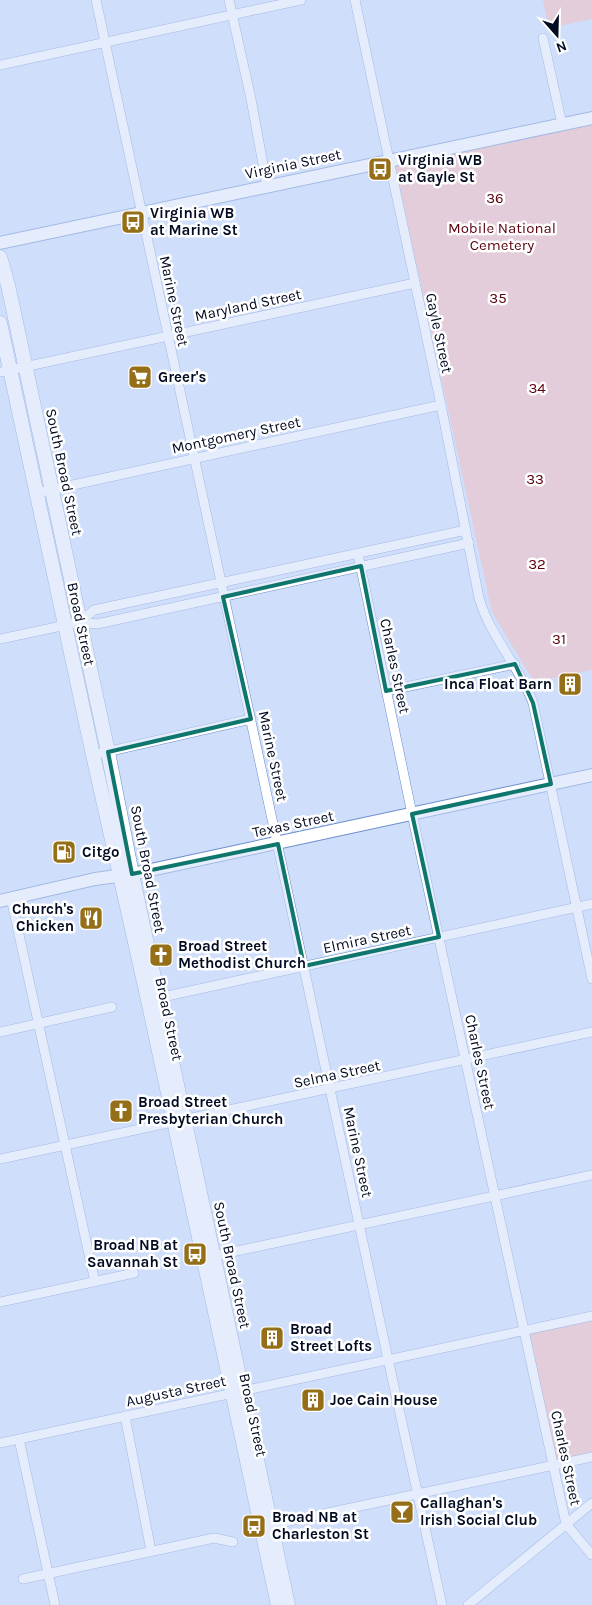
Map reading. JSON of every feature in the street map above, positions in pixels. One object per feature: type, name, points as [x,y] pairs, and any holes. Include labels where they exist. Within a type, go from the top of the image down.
[{"type":"main road","name":"South Broad Street","points":[[0,257],[8,285],[108,752],[127,875]]},
{"type":"main road","name":"Broad Street","points":[[0,323],[5,371],[36,493],[115,856],[127,875],[266,1526],[278,1605]]},
{"type":"main road","points":[[266,1526],[288,1605]]},
{"type":"street","name":"Marine Street","points":[[96,0],[220,584],[442,1605]]},
{"type":"street","points":[[229,0],[251,99],[267,186]]},
{"type":"street","points":[[0,65],[302,0]]},
{"type":"street","name":"Gayle Street","points":[[355,0],[484,614],[515,664],[533,703],[592,979]]},
{"type":"street","points":[[543,38],[562,124]]},
{"type":"street","name":"Virginia Street","points":[[0,243],[592,118]]},
{"type":"street","name":"Maryland Street","points":[[5,371],[414,283]]},
{"type":"street","name":"Montgomery Street","points":[[36,493],[441,405]]},
{"type":"street","points":[[80,622],[94,610],[466,530]]},
{"type":"street","points":[[0,639],[80,622],[97,624],[469,542]]},
{"type":"street","name":"Charles Street","points":[[358,554],[412,814],[566,1524],[592,1555]]},
{"type":"street","points":[[386,690],[515,664]]},
{"type":"street","points":[[81,701],[96,698]]},
{"type":"street","points":[[93,755],[251,720]]},
{"type":"street","name":"Texas Street","points":[[5,900],[94,879],[127,875],[278,844],[592,775]]},
{"type":"street","points":[[5,900],[37,1024],[95,1282]]},
{"type":"street","name":"Elmira Street","points":[[153,999],[592,904]]},
{"type":"street","points":[[0,1032],[112,1007]]},
{"type":"street","name":"Selma Street","points":[[0,1159],[592,1032]]},
{"type":"street","points":[[209,1257],[592,1175]]},
{"type":"street","points":[[0,1302],[134,1273]]},
{"type":"street","name":"Augusta Street","points":[[0,1444],[592,1316]]},
{"type":"street","points":[[125,1416],[151,1551]]},
{"type":"street","points":[[19,1439],[55,1605]]},
{"type":"street","points":[[266,1526],[592,1457]]},
{"type":"street","points":[[468,1605],[592,1503]]},
{"type":"street","points":[[23,1578],[214,1538],[233,1542]]},
{"type":"highlighted area","points":[[361,566],[386,691],[515,664],[533,703],[551,784],[412,814],[439,937],[304,966],[278,844],[132,874],[108,752],[251,719],[223,597]]},
{"type":"green space","points":[[543,0],[592,0],[592,19],[549,28]]},
{"type":"green space","name":"Mobile National Cemetery","points":[[592,123],[592,670],[534,682],[492,612],[395,165]]},
{"type":"green space","points":[[592,1316],[592,1457],[554,1465],[525,1330]]},
{"type":"place","name":"Virginia WB at Gayle St","points":[[380,169]]},
{"type":"place","name":"Virginia WB at Marine St","points":[[133,222]]},
{"type":"place","name":"Greer's","points":[[140,377]]},
{"type":"place","name":"Inca Float Barn","points":[[570,684]]},
{"type":"place","name":"Citgo","points":[[64,852]]},
{"type":"place","name":"Church's Chicken","points":[[91,918]]},
{"type":"place","name":"Broad Street Methodist Church","points":[[161,955]]},
{"type":"place","name":"Broad Street Presbyterian Church","points":[[121,1111]]},
{"type":"place","name":"Broad NB at Savannah St","points":[[195,1254]]},
{"type":"place","name":"Broad Street Lofts","points":[[272,1338]]},
{"type":"place","name":"Joe Cain House","points":[[313,1400]]},
{"type":"place","name":"Callaghan's Irish Social Club","points":[[402,1512]]},
{"type":"place","name":"Broad NB at Charleston St","points":[[254,1526]]},
{"type":"park label","name":"36","points":[[495,198]]},
{"type":"park label","name":"35","points":[[498,298]]},
{"type":"park label","name":"34","points":[[537,388]]},
{"type":"park label","name":"33","points":[[535,479]]},
{"type":"park label","name":"32","points":[[537,564]]},
{"type":"park label","name":"31","points":[[559,639]]}]
